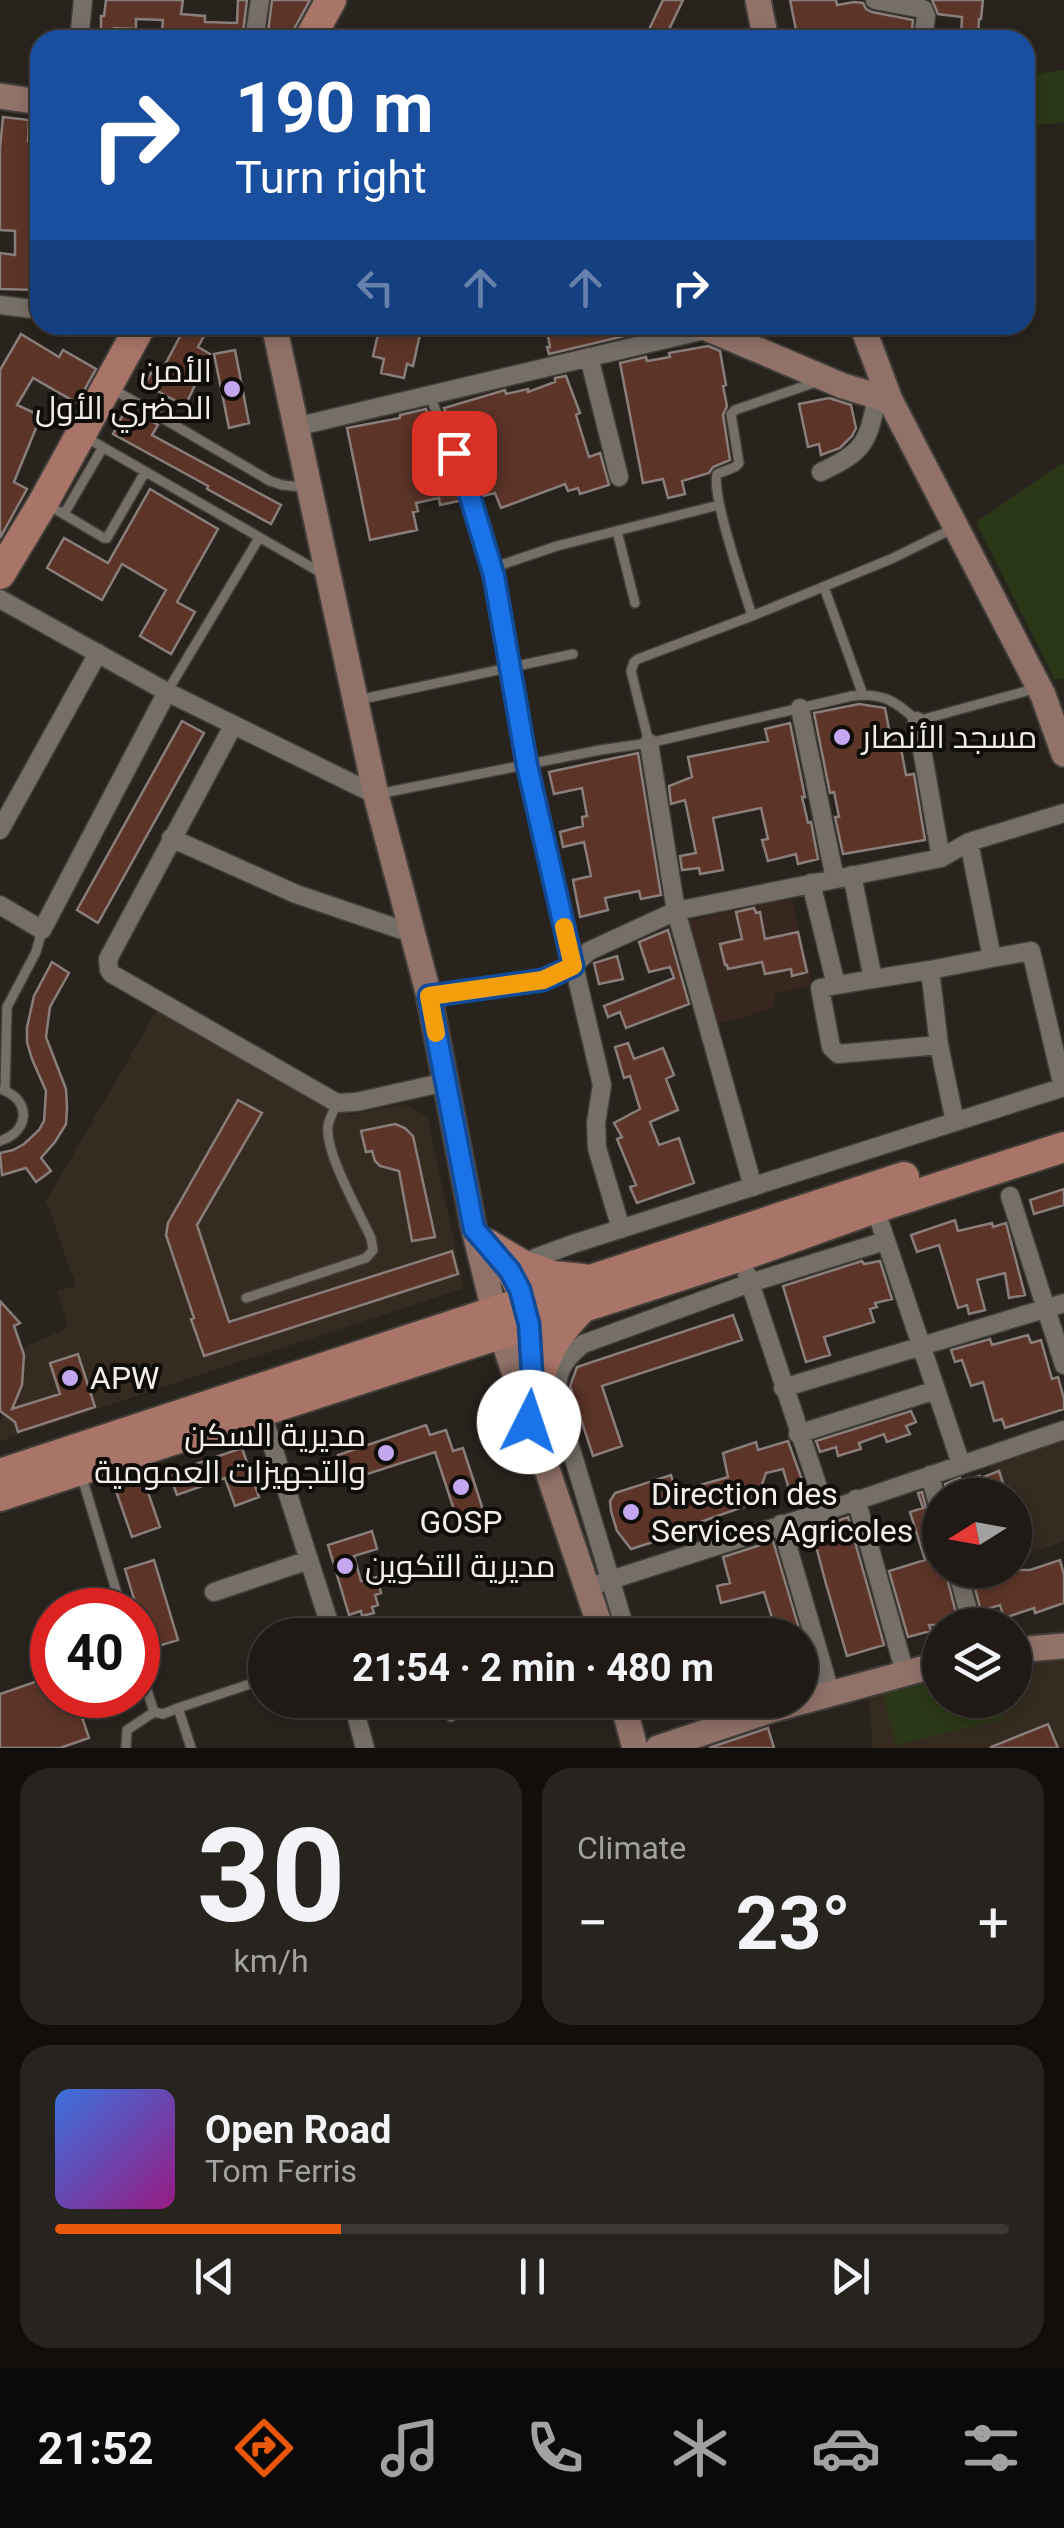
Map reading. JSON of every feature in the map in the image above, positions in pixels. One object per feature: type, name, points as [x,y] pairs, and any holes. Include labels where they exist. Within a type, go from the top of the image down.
[{"type":"main road","points":[[314,30],[331,0]]},
{"type":"main road","points":[[0,574],[54,508],[92,441],[108,387],[137,335]]},
{"type":"main road","points":[[0,1496],[80,1471],[172,1428],[261,1410],[585,1292],[1064,1126]]},
{"type":"main road","points":[[480,1237],[516,1263],[585,1292],[746,1269],[875,1208],[1064,1148]]},
{"type":"main road","points":[[530,1412],[547,1351],[585,1292]]},
{"type":"main road","points":[[0,1474],[172,1428],[512,1318]]},
{"type":"street","points":[[80,30],[84,0]]},
{"type":"street","points":[[256,30],[260,0]]},
{"type":"street","points":[[758,0],[764,30]]},
{"type":"street","points":[[876,0],[924,9],[924,30]]},
{"type":"street","points":[[0,96],[30,100]]},
{"type":"street","points":[[3,311],[30,310]]},
{"type":"street","points":[[276,335],[376,795],[429,996],[480,1237],[510,1271],[512,1318],[530,1412],[597,1618]]},
{"type":"street","points":[[295,427],[673,335]]},
{"type":"street","points":[[723,335],[826,379],[883,398]]},
{"type":"street","points":[[865,335],[883,398],[1049,692],[1062,741]]},
{"type":"street","points":[[589,357],[619,477]]},
{"type":"street","points":[[821,472],[843,461],[864,442],[883,398]]},
{"type":"street","points":[[0,600],[167,692],[376,795]]},
{"type":"street","points":[[0,830],[98,654]]},
{"type":"street","points":[[509,668],[527,765],[602,1085],[597,1148],[621,1229]]},
{"type":"street","points":[[0,905],[42,930],[167,692]]},
{"type":"street","points":[[800,708],[873,979]]},
{"type":"street","points":[[917,722],[941,858]]},
{"type":"street","points":[[233,726],[108,960],[109,970],[337,1104],[446,1082]]},
{"type":"street","points":[[649,744],[676,911],[752,1188]]},
{"type":"street","points":[[429,996],[543,980],[573,966],[589,951],[676,911],[941,858],[969,842],[1064,813]]},
{"type":"street","points":[[172,838],[296,894],[414,934]]},
{"type":"street","points":[[969,842],[992,958]]},
{"type":"street","points":[[812,884],[836,986]]},
{"type":"street","points":[[531,1268],[535,1258],[1064,1087],[1031,951],[820,988],[831,1047],[838,1054],[939,1044]]},
{"type":"street","points":[[930,970],[954,1122]]},
{"type":"street","points":[[1010,1196],[1064,1365]]},
{"type":"street","points":[[875,1208],[961,1464]]},
{"type":"street","points":[[622,1618],[558,1406],[560,1370],[570,1354],[583,1344],[746,1269],[885,1241]]},
{"type":"street","points":[[746,1269],[826,1511]]},
{"type":"street","points":[[783,1388],[1064,1302]]},
{"type":"street","points":[[798,1434],[936,1390]]},
{"type":"street","points":[[261,1410],[327,1618]]},
{"type":"street","points":[[586,1588],[1064,1430]]},
{"type":"street","points":[[856,1499],[905,1673]]},
{"type":"street","points":[[560,1511],[587,1506]]},
{"type":"street","points":[[781,1524],[831,1695]]},
{"type":"street","points":[[214,1592],[308,1560]]},
{"type":"street","points":[[1032,1649],[1064,1646]]},
{"type":"street","points":[[658,1748],[772,1710],[922,1669]]},
{"type":"street","points":[[357,1718],[365,1748]]},
{"type":"street","points":[[627,1718],[635,1748]]},
{"type":"lane","points":[[752,616],[714,480],[717,474],[736,467],[739,460],[731,414],[826,379]]},
{"type":"lane","points":[[108,387],[270,481],[308,487]]},
{"type":"lane","points":[[430,394],[466,483],[492,568],[509,668]]},
{"type":"lane","points":[[92,441],[327,576]]},
{"type":"lane","points":[[54,508],[104,538],[109,537],[145,472]]},
{"type":"lane","points":[[492,568],[557,546],[719,504]]},
{"type":"lane","points":[[649,744],[631,671],[638,659],[824,587],[957,527]]},
{"type":"lane","points":[[616,531],[634,603]]},
{"type":"lane","points":[[167,692],[258,538]]},
{"type":"lane","points":[[824,587],[862,695]]},
{"type":"lane","points":[[355,701],[573,654]]},
{"type":"lane","points":[[376,795],[600,750],[649,744],[862,695],[892,700],[917,722],[1049,692]]},
{"type":"lane","points":[[0,1141],[18,1131],[23,1115],[18,1100],[3,1090],[7,1007],[36,952],[42,930]]},
{"type":"lane","points":[[246,1298],[366,1258],[373,1250],[329,1138],[328,1125],[337,1104]]},
{"type":"lane","points":[[80,1471],[115,1588]]},
{"type":"lane","points":[[160,1713],[248,1685]]},
{"type":"lane","points":[[178,1708],[191,1748]]},
{"type":"lane","points":[[126,1748],[127,1730],[145,1718]]},
{"type":"shaded area","points":[[791,898],[813,985],[775,994],[774,1008],[711,1026],[684,922]]},
{"type":"shaded area","points":[[160,1005],[198,1025],[200,1035],[214,1042],[222,1040],[351,1115],[405,1104],[427,1116],[464,1288],[0,1441],[0,1422],[22,1385],[22,1348],[68,1328],[57,1291],[76,1286],[46,1201]]},
{"type":"shaded area","points":[[1064,1430],[1064,1541],[1032,1552],[1032,1478],[994,1478],[987,1457]]},
{"type":"shaded area","points":[[1064,1651],[1064,1748],[873,1748],[868,1689],[922,1674],[922,1718],[1032,1718],[1032,1656]]},
{"type":"green space","points":[[1064,70],[1064,122],[1035,126],[1035,74]]},
{"type":"green space","points":[[1064,462],[1064,678],[1055,680],[976,522]]},
{"type":"green space","points":[[922,1683],[922,1718],[1004,1719],[896,1745],[883,1693]]},
{"type":"building","points":[[106,0],[183,0],[181,14],[205,16],[205,22],[237,23],[238,0],[247,0],[243,30],[162,30],[163,20],[136,19],[136,29],[101,30]]},
{"type":"building","points":[[272,0],[310,0],[294,30],[268,30]]},
{"type":"building","points":[[663,0],[683,0],[669,30],[649,30]]},
{"type":"building","points":[[790,0],[836,0],[837,5],[863,3],[872,12],[913,20],[912,30],[796,30]]},
{"type":"building","points":[[932,0],[983,0],[978,30],[961,30],[962,17],[938,14]]},
{"type":"building","points":[[3,117],[29,120],[30,290],[0,289],[0,253],[15,255],[15,231],[0,230]]},
{"type":"building","points":[[21,334],[59,357],[63,350],[96,369],[77,403],[33,378],[17,405],[41,416],[14,482],[27,489],[0,538],[0,370]]},
{"type":"building","points":[[181,335],[205,335],[198,347],[210,354],[185,406],[145,384],[151,373],[158,378]]},
{"type":"building","points":[[378,335],[420,335],[413,366],[407,364],[404,378],[381,373],[384,359],[373,356]]},
{"type":"building","points":[[548,335],[628,335],[549,354]]},
{"type":"building","points":[[708,346],[720,351],[730,460],[709,473],[682,481],[685,494],[668,498],[663,479],[643,483],[620,363],[670,357],[669,353]]},
{"type":"building","name":"الأمن الحضري الأول","points":[[235,350],[249,423],[229,428],[214,354]]},
{"type":"building","points":[[566,376],[580,413],[576,415],[589,457],[600,453],[609,485],[580,494],[578,488],[568,491],[565,484],[501,508],[495,493],[479,497],[474,480],[487,477],[477,449],[463,454],[444,408],[505,390],[506,394],[528,392]]},
{"type":"building","points":[[829,398],[851,405],[856,428],[840,448],[821,455],[819,444],[808,447],[799,404]]},
{"type":"building","points":[[127,407],[158,425],[152,435],[281,505],[271,524],[113,434]]},
{"type":"building","points":[[426,409],[463,500],[440,505],[439,498],[416,503],[418,511],[413,512],[417,530],[370,540],[347,428]]},
{"type":"building","points":[[150,489],[218,529],[177,602],[195,612],[171,654],[140,636],[166,590],[122,564],[102,600],[47,568],[64,538],[108,563]]},
{"type":"building","points":[[859,704],[885,708],[891,740],[899,738],[906,775],[914,774],[925,840],[843,854],[834,792],[830,793],[814,713]]},
{"type":"building","points":[[182,721],[204,733],[98,923],[77,910]]},
{"type":"building","points":[[790,723],[802,797],[818,859],[798,864],[796,854],[768,861],[762,840],[768,839],[761,808],[713,818],[723,870],[700,874],[699,868],[682,870],[680,856],[696,853],[685,800],[671,804],[669,786],[692,777],[688,757],[768,741],[765,729]]},
{"type":"building","points":[[638,753],[661,895],[641,899],[639,891],[605,898],[608,910],[580,917],[573,880],[591,876],[584,842],[563,847],[560,832],[583,826],[582,817],[587,816],[582,788],[554,794],[549,772]]},
{"type":"building","points":[[754,908],[756,913],[760,912],[765,939],[798,932],[807,972],[792,976],[791,969],[765,974],[762,962],[728,969],[720,944],[742,939],[736,912]]},
{"type":"building","points":[[668,930],[689,1004],[626,1028],[620,1012],[608,1017],[604,1006],[674,978],[670,967],[649,972],[639,942]]},
{"type":"building","points":[[617,956],[623,979],[599,984],[594,963]]},
{"type":"building","points":[[52,962],[69,973],[50,1007],[46,1037],[66,1089],[66,1124],[41,1158],[51,1171],[36,1182],[26,1168],[2,1175],[0,1153],[24,1144],[44,1121],[46,1091],[32,1059],[27,1027],[34,996]]},
{"type":"building","points":[[628,1043],[634,1059],[663,1048],[674,1075],[666,1079],[678,1110],[650,1122],[659,1145],[679,1138],[694,1183],[637,1203],[630,1187],[636,1185],[614,1123],[640,1109],[630,1076],[624,1078],[615,1047]]},
{"type":"building","points":[[238,1100],[262,1113],[197,1225],[229,1322],[452,1251],[458,1274],[204,1356],[166,1235],[168,1223]]},
{"type":"building","points":[[395,1124],[413,1136],[435,1237],[412,1241],[399,1171],[380,1166],[372,1151],[366,1152],[361,1131]]},
{"type":"building","points":[[1064,1189],[1064,1205],[1034,1214],[1030,1200]]},
{"type":"building","points":[[955,1220],[958,1231],[1006,1223],[1025,1295],[1009,1298],[1005,1273],[977,1280],[985,1310],[969,1314],[967,1305],[958,1308],[939,1245],[917,1252],[911,1235]]},
{"type":"building","points":[[862,1261],[880,1261],[892,1299],[875,1303],[877,1307],[870,1309],[874,1322],[824,1337],[830,1355],[806,1362],[783,1286]]},
{"type":"building","points":[[0,1301],[20,1323],[14,1326],[24,1355],[22,1385],[12,1409],[60,1394],[50,1363],[78,1354],[95,1407],[18,1432],[15,1422],[0,1411]]},
{"type":"building","points":[[733,1315],[742,1340],[602,1386],[622,1446],[593,1456],[570,1386],[577,1367]]},
{"type":"building","points":[[1028,1335],[1031,1343],[1041,1340],[1052,1379],[1058,1377],[1064,1409],[1005,1428],[1002,1419],[994,1421],[983,1382],[971,1386],[962,1360],[955,1362],[951,1350],[990,1339],[992,1345]]},
{"type":"building","points":[[911,1411],[916,1422],[906,1426],[910,1434],[887,1442],[884,1434],[859,1443],[861,1449],[838,1456],[836,1447],[820,1452],[816,1441]]},
{"type":"building","points":[[426,1425],[430,1435],[446,1430],[453,1451],[463,1448],[487,1522],[461,1531],[435,1452],[346,1481],[338,1455]]},
{"type":"building","points":[[788,1441],[809,1499],[793,1503],[783,1469],[766,1473],[760,1490],[746,1506],[686,1527],[688,1531],[631,1549],[617,1531],[610,1501],[615,1493],[671,1475],[676,1492],[728,1477],[723,1453],[756,1442],[758,1450]]},
{"type":"building","points":[[242,1448],[259,1497],[235,1506],[225,1478],[177,1495],[169,1473]]},
{"type":"building","points":[[999,1471],[1001,1478],[981,1478]]},
{"type":"building","points":[[143,1478],[160,1527],[132,1537],[115,1488]]},
{"type":"building","points":[[922,1508],[922,1550],[910,1512]]},
{"type":"building","points":[[848,1517],[884,1645],[847,1656],[812,1531]]},
{"type":"building","name":"مديرية التكوين","points":[[372,1531],[377,1549],[354,1556],[361,1581],[377,1577],[381,1593],[375,1595],[378,1605],[372,1607],[374,1613],[362,1616],[361,1611],[349,1615],[328,1545]]},
{"type":"building","points":[[773,1541],[796,1618],[772,1618],[764,1592],[721,1603],[717,1586],[730,1583],[723,1557]]},
{"type":"building","points":[[154,1560],[178,1640],[160,1646],[160,1588],[131,1588],[125,1569]]},
{"type":"building","points":[[1060,1560],[1064,1603],[1035,1613],[1034,1608],[980,1608],[975,1588],[1032,1588],[1032,1569]]},
{"type":"building","points":[[922,1561],[922,1588],[950,1588],[955,1608],[922,1608],[922,1633],[908,1637],[889,1571]]},
{"type":"building","points":[[30,1684],[30,1718],[82,1718],[89,1738],[60,1748],[0,1748],[0,1694]]},
{"type":"building","points":[[1048,1724],[1058,1748],[991,1748],[991,1747]]},
{"type":"building","points":[[768,1728],[774,1748],[709,1748]]},
{"type":"slow traffic","points":[[436,1033],[429,996],[543,980],[573,966],[564,927]]},
{"type":"place","name":"الأمن الحضري الأول","points":[[232,389]]},
{"type":"place","name":"مسجد الأنصار","points":[[842,737]]},
{"type":"place","name":"APW","points":[[70,1378]]},
{"type":"place","name":"مديرية السكن والتجهيزات العمومية","points":[[386,1453]]},
{"type":"place","name":"GOSP","points":[[461,1487]]},
{"type":"place","name":"Direction des Services Agricoles","points":[[631,1512]]},
{"type":"place","name":"مديرية التكوين","points":[[345,1566]]},
{"type":"route","points":[[454,453],[494,576],[527,765],[573,966],[543,980],[429,996],[474,1229],[510,1271],[520,1290],[529,1324],[533,1388],[529,1422]]}]
